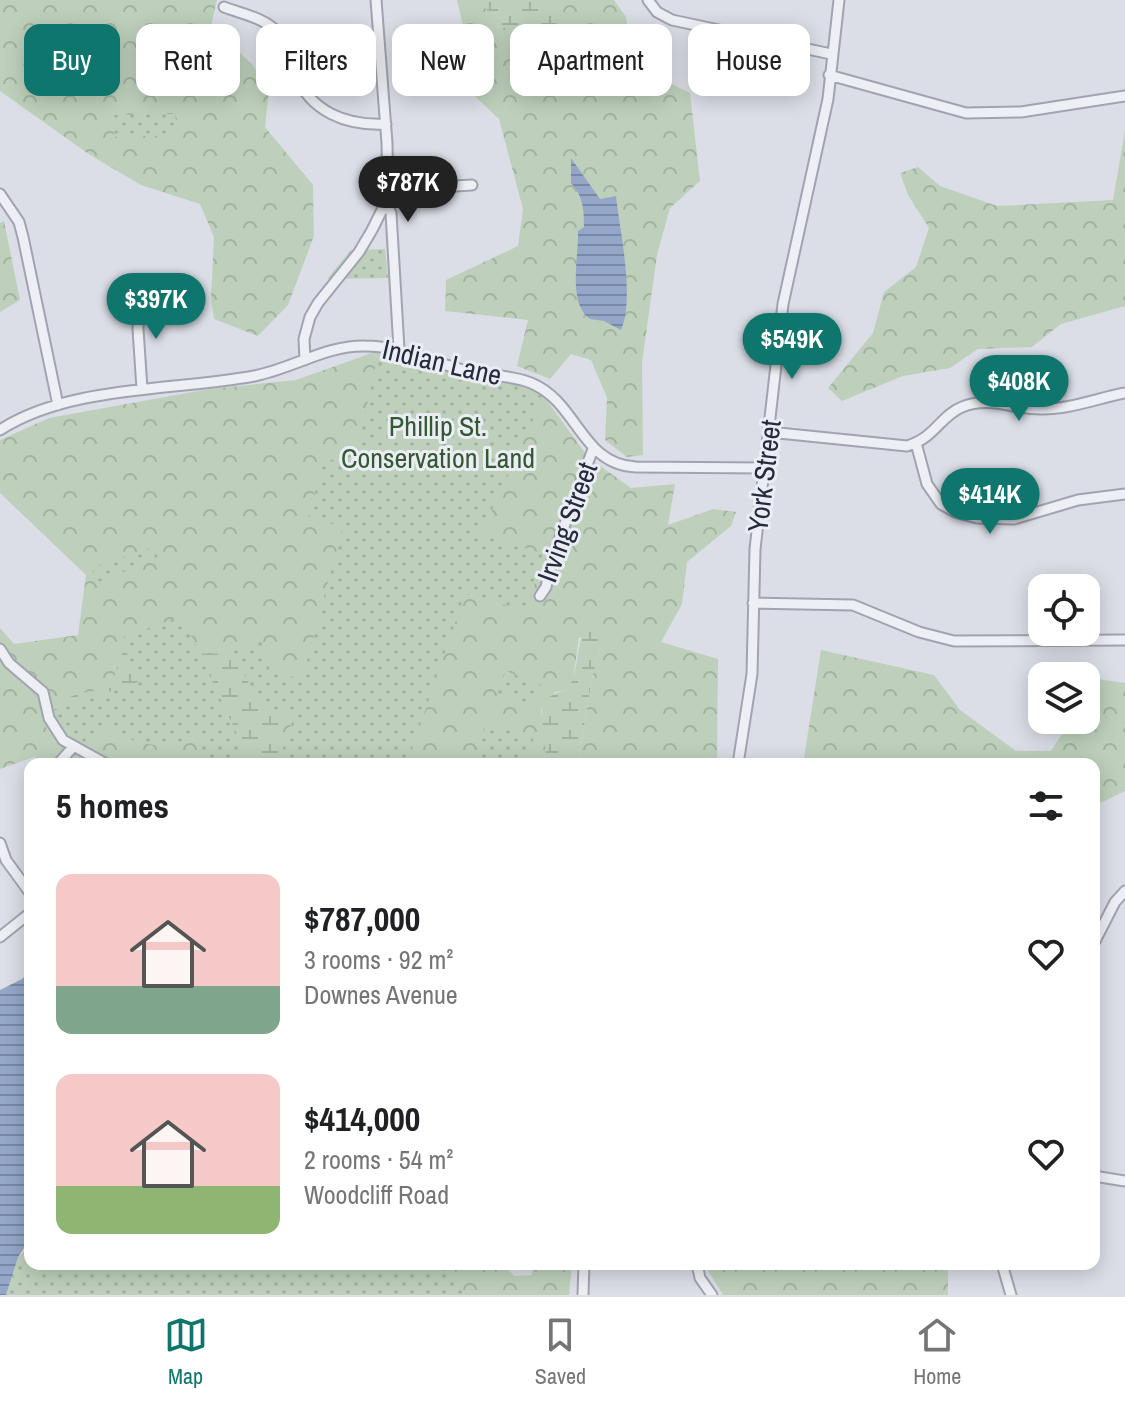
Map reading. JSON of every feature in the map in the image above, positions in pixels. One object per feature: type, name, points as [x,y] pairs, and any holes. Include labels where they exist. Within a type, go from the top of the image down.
[{"type":"street","points":[[305,360],[304,339],[310,317],[359,252],[385,203],[388,190],[376,0]]},
{"type":"street","points":[[648,0],[657,12],[672,20],[831,54]]},
{"type":"street","name":"York Street","points":[[739,758],[752,674],[755,549],[783,304],[828,99],[839,0]]},
{"type":"street","points":[[224,7],[269,25],[279,34],[301,87],[312,102],[341,119],[360,124],[386,124]]},
{"type":"street","points":[[829,75],[966,113],[1021,112],[1125,96]]},
{"type":"street","points":[[388,190],[472,185]]},
{"type":"street","points":[[0,194],[19,222],[58,405]]},
{"type":"street","points":[[385,203],[391,213],[399,349]]},
{"type":"street","points":[[140,291],[138,329],[142,389]]},
{"type":"street","name":"Indian Lane","points":[[0,430],[30,413],[58,405],[142,389],[251,377],[352,346],[399,349],[463,370],[522,380],[540,387],[563,404],[593,449],[625,467],[765,468]]},
{"type":"street","points":[[769,432],[886,445],[916,443],[937,430],[959,408],[990,401],[1041,409],[1125,393]]},
{"type":"street","points":[[916,443],[927,484],[941,504],[977,518],[1014,519],[1078,500],[1125,494]]},
{"type":"street","name":"Irving Street","points":[[540,596],[546,587],[553,556],[593,449]]},
{"type":"street","points":[[753,603],[853,605],[919,632],[954,641],[1125,640]]},
{"type":"street","points":[[0,649],[9,663],[43,692],[55,730],[73,747],[94,758]]},
{"type":"street","points":[[63,758],[73,747]]},
{"type":"street","points":[[0,846],[24,885]]},
{"type":"street","points":[[1100,931],[1115,902],[1125,891]]},
{"type":"street","points":[[0,937],[24,918]]},
{"type":"street","points":[[1100,1177],[1125,1181]]},
{"type":"street","points":[[583,1295],[584,1270]]},
{"type":"street","points":[[698,1270],[712,1295]]},
{"type":"street","points":[[1004,1270],[1011,1295]]},
{"type":"green space","points":[[0,0],[217,0],[211,24],[136,24],[136,96],[240,96],[240,53],[252,64],[256,70],[256,96],[268,96],[265,127],[313,185],[314,236],[288,305],[258,336],[214,319],[211,298],[214,237],[200,204],[141,185],[90,155],[0,91]]},
{"type":"green space","points":[[457,0],[614,0],[626,17],[627,24],[510,24],[510,96],[672,96],[672,84],[690,96],[700,181],[670,208],[657,255],[642,363],[643,455],[627,457],[605,440],[607,398],[591,360],[571,354],[550,379],[517,366],[528,320],[445,311],[446,280],[518,246],[523,209],[499,119],[475,96],[494,96],[494,24],[463,24]]},
{"type":"green space","points":[[478,0],[547,0],[557,24],[510,24],[510,30],[502,27]]},
{"type":"green space","points":[[175,114],[178,135],[114,137],[114,115]]},
{"type":"green space","points":[[1125,131],[1125,306],[1061,324],[1032,347],[978,349],[950,368],[903,376],[842,401],[828,388],[873,333],[884,292],[916,267],[929,228],[908,195],[900,173],[918,167],[940,186],[997,206],[1113,200]]},
{"type":"green space","points":[[4,221],[20,300],[0,312],[0,223]]},
{"type":"green space","points":[[385,249],[388,278],[327,279],[351,250]]},
{"type":"green space","name":"Phillip St. Conservation Land","points":[[380,345],[440,362],[523,377],[545,393],[481,535],[544,554],[526,611],[465,594],[409,758],[283,758],[280,757],[294,716],[261,706],[232,651],[262,639],[270,671],[302,679],[343,526],[308,519],[324,458],[354,465]]},
{"type":"green space","points":[[380,350],[540,391],[588,457],[631,488],[675,484],[668,525],[713,509],[736,512],[731,526],[687,562],[682,604],[661,642],[718,659],[717,758],[579,758],[592,678],[602,644],[579,637],[573,681],[567,690],[555,692],[541,710],[546,745],[544,758],[34,757],[0,769],[0,628],[14,644],[78,635],[86,575],[0,493],[0,440],[49,418],[209,389],[296,380]]},
{"type":"green space","points":[[154,547],[158,558],[99,582],[91,568]]},
{"type":"green space","points":[[182,616],[245,751],[229,758],[206,758],[197,737],[165,747],[137,742],[99,725],[87,751],[52,734],[41,715],[138,682],[121,638]]},
{"type":"green space","points":[[595,619],[602,644],[592,678],[579,758],[544,758],[542,710],[545,702],[567,690],[572,681],[580,643]]},
{"type":"green space","points":[[821,650],[934,675],[960,710],[1016,751],[1051,751],[1062,734],[1100,734],[1100,679],[1125,683],[1125,791],[1100,803],[1100,758],[804,758]]},
{"type":"green space","points":[[121,652],[236,654],[281,700],[277,738],[283,758],[234,758],[228,742],[148,723],[83,734],[52,716],[68,697],[112,686]]},
{"type":"green space","points":[[506,671],[543,686],[535,707],[497,694]]},
{"type":"green space","points":[[487,722],[534,738],[528,758],[474,758]]},
{"type":"green space","points":[[24,1252],[24,1270],[444,1270],[468,1295],[6,1295],[17,1258]]},
{"type":"green space","points":[[431,1270],[508,1270],[514,1276],[531,1275],[533,1270],[571,1270],[569,1295],[417,1295]]},
{"type":"green space","points":[[708,1270],[948,1270],[948,1295],[723,1295]]},
{"type":"water","points":[[571,158],[600,199],[616,196],[627,283],[621,330],[604,321],[590,319],[579,302],[576,291],[578,231],[584,227],[584,214],[580,198],[571,183]]},
{"type":"water","points":[[24,977],[24,1248],[6,1295],[0,1295],[0,990]]}]
